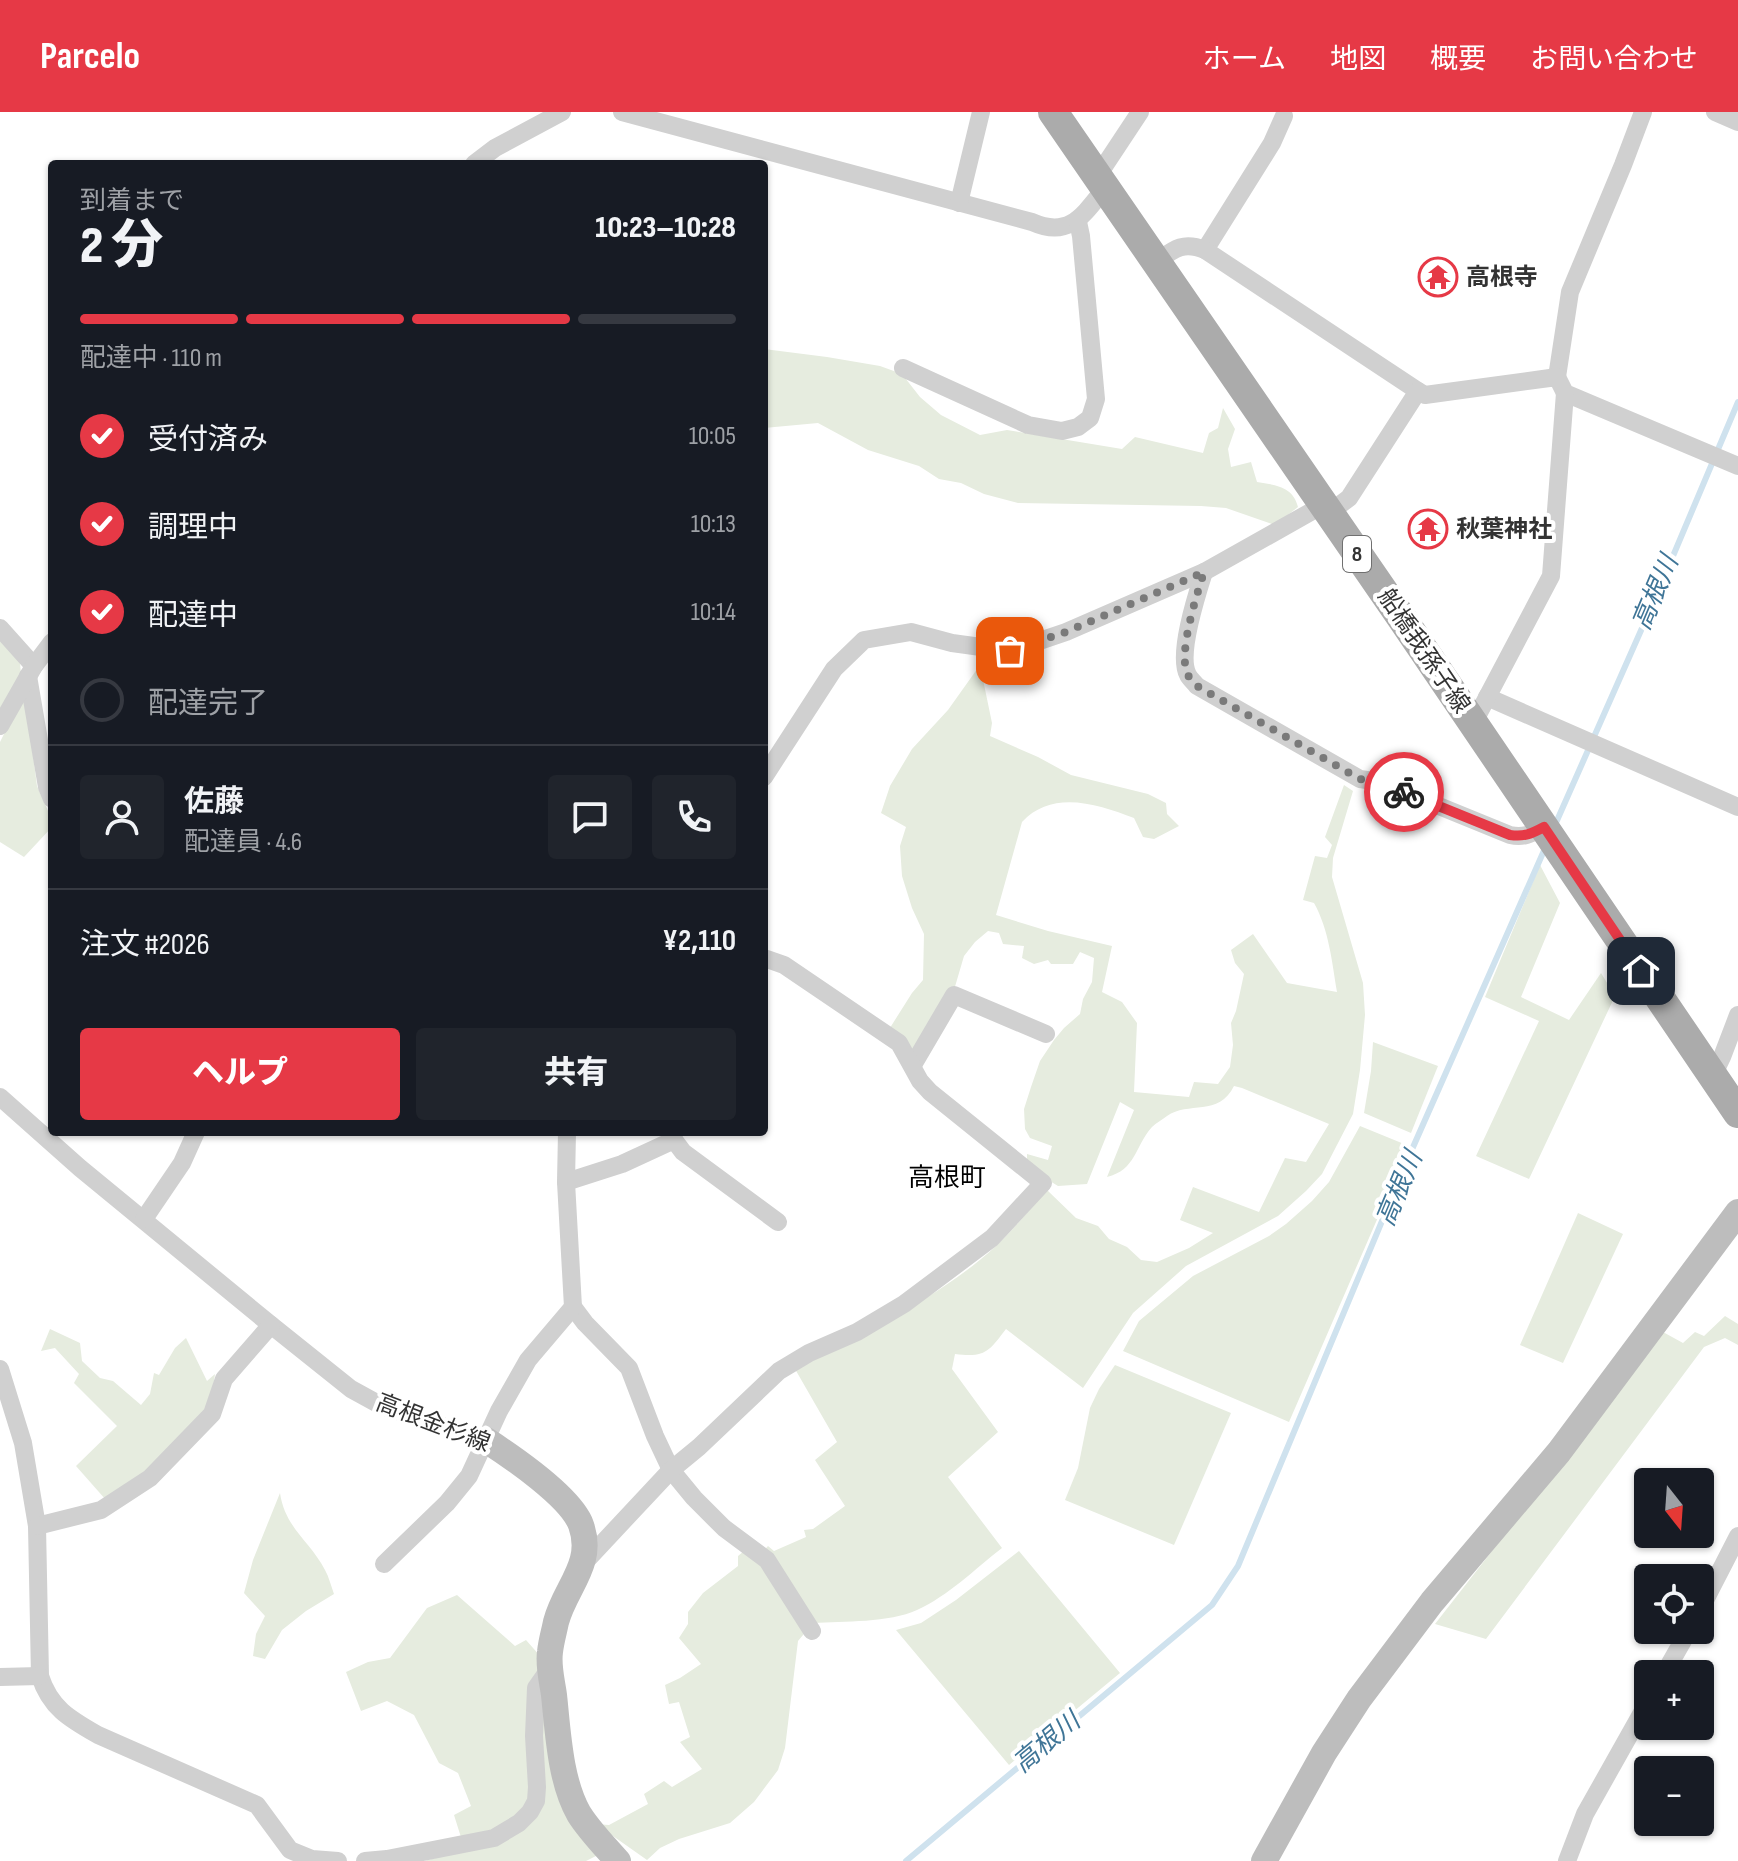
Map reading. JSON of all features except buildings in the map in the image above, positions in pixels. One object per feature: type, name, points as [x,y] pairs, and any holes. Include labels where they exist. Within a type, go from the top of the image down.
[{"type":"main road","name":"船橋我孫子線","points":[[1053,112],[1738,1113]]},
{"type":"street","points":[[479,160],[495,148],[562,112]]},
{"type":"street","points":[[622,112],[1043,227],[1078,222]]},
{"type":"street","points":[[959,203],[981,112]]},
{"type":"street","points":[[903,368],[1028,425],[1062,431],[1078,427],[1090,418],[1096,399],[1078,222],[1140,112]]},
{"type":"street","points":[[1473,724],[1551,576],[1561,385],[1570,292],[1643,112]]},
{"type":"street","points":[[1715,112],[1738,122]]},
{"type":"street","points":[[1205,250],[1272,143],[1284,116]]},
{"type":"street","points":[[1156,262],[1184,246],[1205,250],[1425,395],[1561,385],[1738,466]]},
{"type":"street","points":[[768,771],[834,669],[864,640],[911,632],[952,643],[1010,651],[1066,632],[1204,572],[1349,498],[1418,391]]},
{"type":"street","points":[[1204,572],[1194,603],[1185,661],[1188,675],[1197,686],[1360,779],[1380,782],[1510,835],[1521,837],[1544,827]]},
{"type":"street","points":[[0,628],[31,671],[48,789]]},
{"type":"street","points":[[0,726],[48,648]]},
{"type":"street","points":[[1487,697],[1738,807]]},
{"type":"street","points":[[583,1564],[671,1470],[779,1371],[809,1353],[857,1332],[904,1304],[992,1238],[1043,1183],[930,1092],[920,1081],[899,1043],[784,965],[768,959]]},
{"type":"street","points":[[913,1065],[954,995],[1046,1034]]},
{"type":"street","points":[[1713,1076],[1738,1015]]},
{"type":"street","name":"高根金杉線","points":[[0,1097],[80,1168],[351,1389],[382,1406],[486,1440],[525,1466],[573,1510],[580,1522],[585,1553],[583,1564],[557,1619],[549,1654],[550,1668],[568,1789],[580,1815],[609,1859]]},
{"type":"street","points":[[144,1219],[182,1163],[194,1136]]},
{"type":"street","points":[[567,1136],[566,1182],[573,1307],[629,1368],[671,1470],[724,1528],[767,1560],[812,1631]]},
{"type":"street","points":[[566,1182],[622,1164],[673,1136],[683,1152],[778,1222]]},
{"type":"street","points":[[1264,1861],[1324,1753],[1359,1699],[1432,1602],[1559,1452],[1738,1212]]},
{"type":"street","points":[[384,1564],[447,1503],[469,1476],[499,1411],[528,1360],[573,1307]]},
{"type":"street","points":[[37,1526],[101,1510],[150,1478],[212,1414],[224,1379],[271,1325]]},
{"type":"street","points":[[0,1369],[23,1443],[37,1526],[40,1676],[45,1692],[55,1707],[81,1725],[257,1805],[290,1850],[312,1859],[338,1861]]},
{"type":"street","points":[[1714,1583],[1738,1536]]},
{"type":"street","points":[[365,1861],[494,1838],[519,1823],[530,1812],[536,1801],[537,1787],[534,1736],[536,1688],[550,1668]]},
{"type":"street","points":[[0,1677],[40,1676]]},
{"type":"street","points":[[1567,1861],[1585,1814],[1634,1727]]},
{"type":"shaded area","points":[[768,350],[880,366],[902,374],[920,397],[941,415],[980,435],[1007,430],[1122,449],[1135,437],[1203,453],[1209,433],[1218,428],[1223,408],[1235,429],[1228,449],[1231,467],[1251,462],[1257,482],[1288,491],[1298,507],[1275,525],[1226,508],[1018,503],[984,494],[961,483],[939,479],[919,466],[868,450],[818,423],[768,428]]},
{"type":"shaded area","points":[[0,639],[20,662],[21,675],[0,712]]},
{"type":"shaded area","points":[[980,665],[992,723],[990,736],[1071,775],[1148,794],[1166,803],[1167,814],[1179,826],[1154,839],[1143,837],[1134,818],[1106,808],[1076,802],[1047,805],[1022,822],[996,915],[1112,946],[1102,992],[1122,1002],[1137,1023],[1134,1092],[1189,1097],[1194,1082],[1218,1084],[1230,1067],[1233,1045],[1231,1023],[1244,974],[1235,963],[1231,950],[1253,934],[1287,983],[1337,992],[1323,924],[1314,903],[1303,900],[1315,856],[1327,858],[1332,845],[1325,837],[1344,785],[1353,791],[1333,858],[1332,877],[1363,983],[1365,1015],[1353,1114],[1322,1174],[1306,1191],[1278,1216],[1186,1266],[1133,1313],[1083,1388],[1006,1329],[995,1343],[980,1354],[955,1354],[952,1369],[998,1432],[948,1477],[1002,1548],[950,1590],[917,1610],[880,1619],[813,1623],[798,1641],[785,1748],[778,1770],[754,1802],[730,1823],[679,1839],[660,1848],[647,1860],[596,1824],[609,1825],[648,1804],[644,1794],[664,1781],[672,1787],[702,1769],[680,1742],[690,1737],[679,1702],[669,1704],[665,1685],[701,1664],[679,1638],[688,1624],[688,1612],[703,1593],[738,1566],[738,1556],[744,1551],[757,1558],[768,1546],[774,1551],[806,1537],[804,1530],[813,1529],[845,1506],[815,1460],[837,1442],[795,1369],[900,1314],[951,1282],[996,1246],[1047,1190],[1076,1218],[1098,1226],[1109,1239],[1127,1247],[1141,1260],[1157,1262],[1213,1233],[1180,1220],[1193,1187],[1259,1212],[1285,1158],[1306,1162],[1329,1124],[1234,1086],[1220,1102],[1175,1112],[1157,1123],[1146,1134],[1130,1163],[1117,1174],[1107,1177],[1134,1110],[1120,1102],[1087,1184],[1058,1186],[1027,1167],[1027,1154],[1048,1160],[1052,1146],[1030,1138],[1025,1129],[1024,1109],[1040,1061],[1064,1028],[1080,1014],[1083,999],[1092,982],[1094,958],[1080,952],[1073,964],[1051,964],[1048,960],[1034,964],[1022,958],[1024,946],[1003,944],[999,933],[988,931],[964,956],[954,990],[913,1054],[888,1031],[923,980],[924,934],[902,876],[900,846],[906,827],[881,813],[890,786],[912,749],[948,710]]},
{"type":"shaded area","points":[[25,692],[37,786],[48,811],[48,831],[24,857],[0,842],[0,742]]},
{"type":"shaded area","points":[[1540,865],[1560,903],[1521,997],[1569,1020],[1601,973],[1615,996],[1529,1179],[1476,1156],[1539,1021],[1485,997]]},
{"type":"shaded area","points":[[1373,1042],[1438,1066],[1411,1133],[1364,1113]]},
{"type":"shaded area","points":[[1360,1126],[1409,1146],[1289,1422],[1123,1351],[1139,1321],[1193,1276],[1269,1236],[1312,1201],[1329,1182]]},
{"type":"shaded area","points":[[1578,1213],[1623,1234],[1563,1363],[1520,1345]]},
{"type":"shaded area","points":[[1725,1316],[1738,1324],[1738,1345],[1725,1338],[1704,1347],[1486,1639],[1435,1624],[1663,1332],[1683,1343],[1695,1332],[1704,1336]]},
{"type":"shaded area","points":[[50,1329],[80,1343],[82,1361],[100,1378],[113,1381],[141,1405],[150,1394],[154,1373],[159,1375],[175,1348],[186,1338],[207,1381],[215,1374],[210,1408],[147,1473],[106,1500],[76,1466],[117,1426],[74,1383],[79,1374],[55,1348],[41,1351]]},
{"type":"shaded area","points":[[1115,1365],[1231,1413],[1174,1545],[1065,1500],[1078,1468],[1090,1408]]},
{"type":"shaded area","points":[[280,1493],[287,1516],[319,1560],[334,1594],[282,1630],[265,1659],[253,1656],[256,1634],[265,1616],[244,1593],[253,1560]]},
{"type":"shaded area","points":[[1019,1551],[1120,1673],[1009,1765],[896,1630],[921,1623]]},
{"type":"shaded area","points":[[457,1595],[515,1646],[526,1640],[541,1657],[598,1855],[586,1861],[424,1861],[465,1850],[454,1815],[471,1806],[458,1773],[439,1763],[414,1715],[387,1701],[361,1711],[346,1672],[368,1662],[390,1658],[427,1608]]},
{"type":"waterway","name":"高根川","points":[[1555,825],[1738,402]]},
{"type":"waterway","name":"高根川","points":[[906,1861],[1212,1605],[1238,1566],[1410,1154],[1546,846]]},
{"type":"way so far","points":[[1010,651],[1066,632],[1204,572],[1194,603],[1185,661],[1188,675],[1197,686],[1360,779],[1380,782],[1404,792]]},
{"type":"place","name":"高根寺","points":[[1438,277]]},
{"type":"place","name":"秋葉神社","points":[[1428,529]]},
{"type":"district","name":"高根町","points":[[947,1178]]},
{"type":"route","points":[[1404,792],[1510,835],[1521,837],[1544,827],[1641,971]]}]
